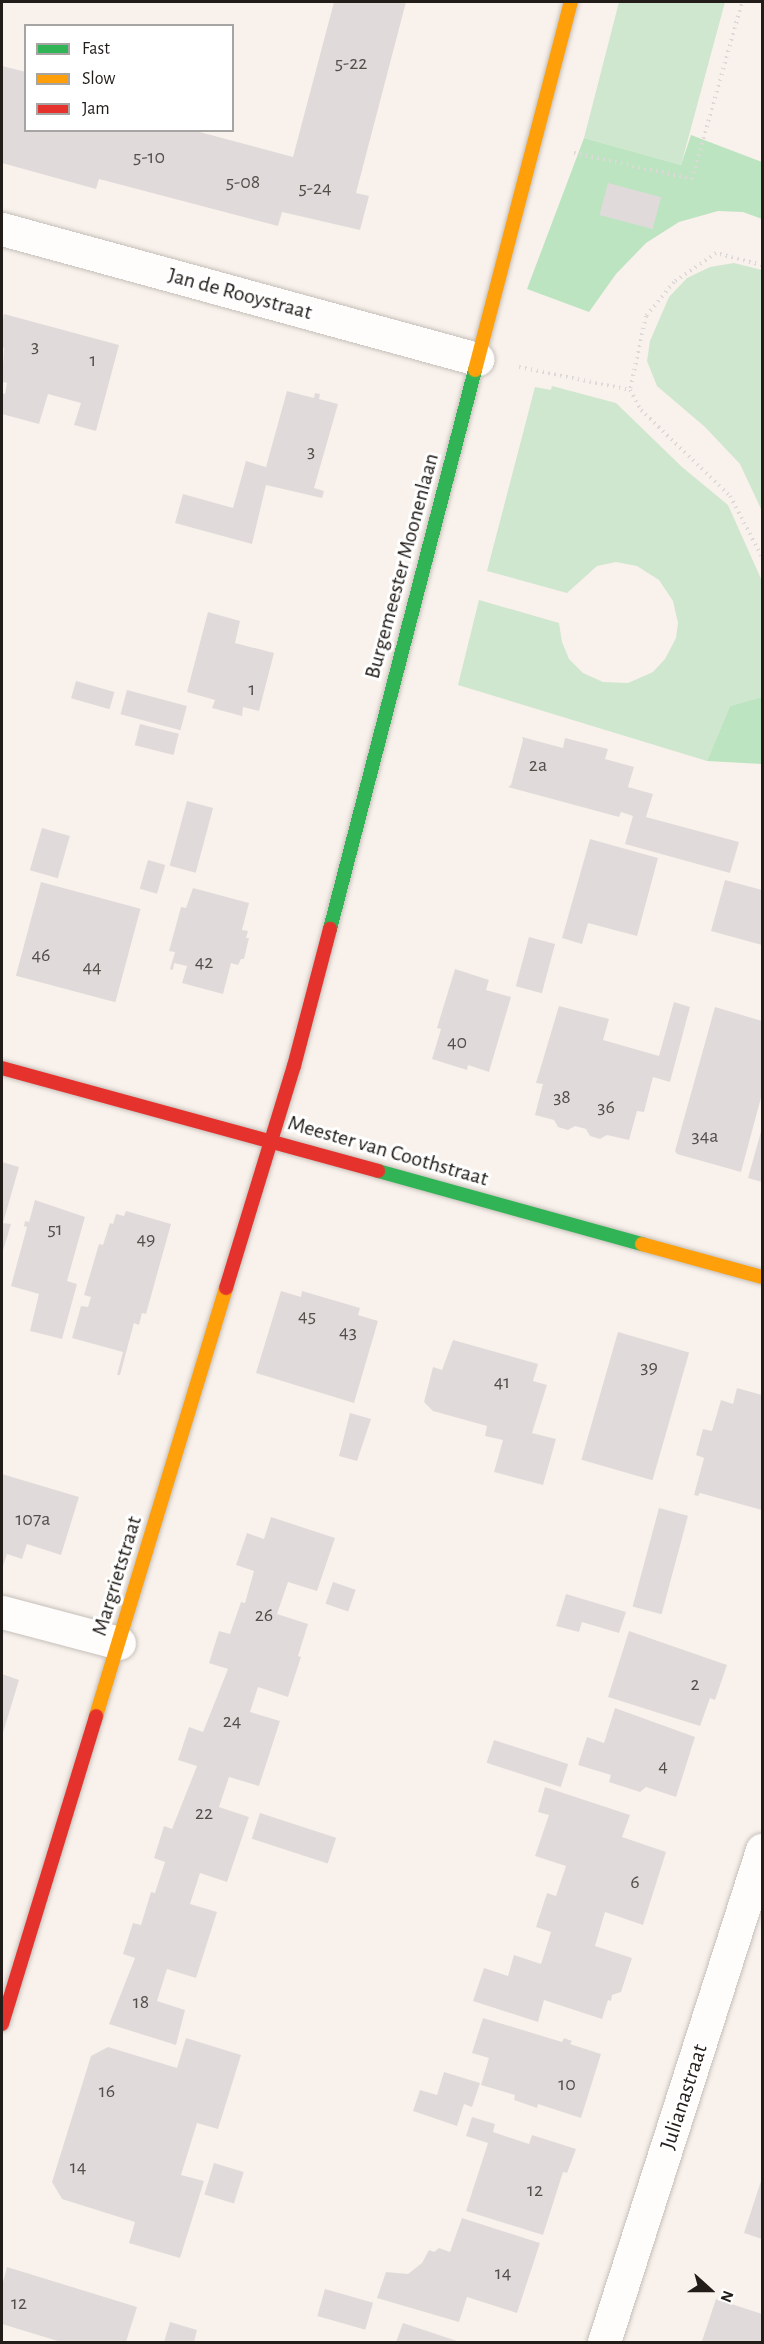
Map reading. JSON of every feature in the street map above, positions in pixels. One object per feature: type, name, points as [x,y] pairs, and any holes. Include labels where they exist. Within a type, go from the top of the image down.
[{"type":"street","name":"Burgemeester Moonenlaan","points":[[270,1140],[294,1066],[571,2]]},
{"type":"street","name":"Jan de Rooystraat","points":[[2,229],[478,359]]},
{"type":"street","name":"Meester van Coothstraat","points":[[2,1068],[762,1277]]},
{"type":"street","name":"Margrietstraat","points":[[2,2024],[270,1140]]},
{"type":"street","points":[[2,1612],[119,1643]]},
{"type":"street","name":"Julianastraat","points":[[604,2343],[762,1850]]},
{"type":"path","points":[[534,143],[692,179],[742,2]]},
{"type":"path","points":[[762,266],[716,253],[674,282],[646,316],[630,390],[641,410],[730,496],[762,557]]},
{"type":"path","points":[[478,359],[630,390]]},
{"type":"green space","points":[[619,2],[725,2],[681,165],[584,138]]},
{"type":"green space","points":[[691,135],[762,162],[762,219],[743,212],[718,211],[679,222],[646,243],[616,274],[589,312],[527,289],[584,138],[681,165]]},
{"type":"green space","points":[[734,263],[762,270],[762,511],[740,464],[705,427],[657,386],[647,361],[650,341],[669,297],[687,278],[710,267]]},
{"type":"green space","points":[[552,386],[616,403],[682,467],[728,505],[762,581],[762,697],[730,706],[707,761],[458,685],[479,600],[559,623],[562,642],[569,659],[583,673],[603,682],[628,683],[653,672],[665,659],[676,638],[678,623],[673,601],[659,580],[637,566],[616,562],[597,566],[567,593],[487,571],[535,387],[551,390]]},
{"type":"green space","points":[[762,697],[762,764],[707,761],[730,706]]},
{"type":"building","points":[[334,2],[406,2],[356,193],[369,196],[360,230],[282,212],[278,226],[99,179],[96,189],[2,163],[2,66],[24,72],[24,132],[199,132],[293,157]]},
{"type":"building","points":[[608,183],[661,197],[653,229],[599,215]]},
{"type":"building","points":[[4,314],[119,345],[96,431],[74,425],[81,403],[48,394],[39,424],[2,414],[2,393],[5,394],[7,383],[2,382]]},
{"type":"building","points":[[287,391],[314,398],[315,393],[320,394],[319,399],[338,404],[314,488],[324,491],[322,498],[266,485],[252,544],[175,523],[183,494],[233,508],[246,461],[266,467]]},
{"type":"building","points":[[208,612],[240,621],[235,643],[274,653],[259,711],[243,707],[242,716],[212,708],[215,700],[187,692]]},
{"type":"building","points":[[76,681],[114,692],[109,709],[71,698]]},
{"type":"building","points":[[127,690],[187,706],[180,730],[121,714]]},
{"type":"building","points":[[140,724],[179,734],[173,755],[135,745]]},
{"type":"building","points":[[522,737],[563,748],[565,738],[608,749],[605,759],[634,767],[628,787],[653,794],[646,817],[739,842],[730,873],[625,844],[633,816],[621,812],[619,817],[508,787],[511,785]]},
{"type":"building","points":[[187,801],[213,808],[196,873],[170,866]]},
{"type":"building","points":[[42,828],[70,836],[58,878],[30,870]]},
{"type":"building","points":[[590,839],[658,858],[637,936],[588,923],[582,944],[562,938]]},
{"type":"building","points":[[148,860],[165,865],[157,894],[140,889]]},
{"type":"building","points":[[725,880],[762,890],[762,945],[711,931]]},
{"type":"building","points":[[41,882],[140,909],[115,1002],[16,976]]},
{"type":"building","points":[[193,888],[249,903],[242,930],[248,931],[246,938],[249,938],[244,959],[241,959],[238,965],[231,963],[223,994],[182,983],[187,966],[174,963],[173,970],[170,969],[175,952],[169,951],[181,907],[186,908]]},
{"type":"building","points":[[529,937],[555,944],[542,993],[516,986]]},
{"type":"building","points":[[455,969],[489,980],[486,990],[511,997],[489,1072],[468,1065],[467,1070],[432,1059],[441,1029],[437,1028]]},
{"type":"building","points":[[674,1002],[690,1007],[670,1082],[653,1077],[644,1112],[637,1111],[629,1140],[607,1135],[600,1139],[590,1136],[586,1129],[575,1126],[568,1130],[558,1127],[554,1120],[535,1115],[543,1084],[536,1083],[559,1006],[609,1019],[603,1040],[659,1056]]},
{"type":"building","points":[[715,1007],[762,1021],[762,1094],[741,1172],[677,1154],[675,1151]]},
{"type":"building","points":[[762,1128],[762,1182],[748,1178]]},
{"type":"building","points":[[2,1162],[19,1167],[3,1223],[11,1224],[2,1254]]},
{"type":"building","points":[[35,1200],[85,1217],[67,1281],[77,1284],[62,1339],[30,1331],[39,1294],[11,1286],[27,1227],[24,1226],[25,1221],[29,1222]]},
{"type":"building","points":[[126,1211],[171,1224],[146,1314],[142,1313],[139,1325],[134,1323],[120,1375],[117,1375],[123,1352],[72,1338],[81,1306],[88,1307],[91,1297],[84,1295],[99,1244],[103,1245],[110,1223],[113,1224],[116,1214],[124,1216]]},
{"type":"building","points":[[281,1291],[301,1297],[302,1291],[360,1308],[358,1315],[378,1321],[354,1403],[256,1373]]},
{"type":"building","points":[[618,1332],[689,1352],[652,1480],[581,1460]]},
{"type":"building","points":[[453,1340],[538,1364],[533,1381],[547,1385],[532,1433],[556,1439],[543,1485],[494,1472],[503,1440],[485,1436],[487,1426],[433,1411],[424,1402],[433,1367],[442,1370]]},
{"type":"building","points":[[737,1388],[762,1395],[762,1510],[700,1493],[698,1496],[694,1495],[704,1458],[696,1455],[703,1429],[712,1431],[721,1400],[733,1404]]},
{"type":"building","points":[[350,1413],[371,1419],[357,1461],[339,1456]]},
{"type":"building","points":[[2,1474],[79,1497],[61,1555],[27,1544],[22,1559],[7,1554],[2,1569]]},
{"type":"building","points":[[659,1508],[688,1516],[662,1614],[633,1607]]},
{"type":"building","points":[[271,1517],[335,1538],[317,1591],[288,1582],[277,1614],[308,1624],[298,1656],[301,1657],[288,1697],[258,1687],[250,1712],[280,1721],[259,1786],[229,1777],[219,1807],[249,1817],[227,1882],[200,1873],[190,1904],[217,1912],[196,1978],[167,1969],[157,2001],[185,2010],[176,2045],[109,2024],[135,1958],[123,1954],[133,1923],[141,1925],[151,1892],[155,1893],[165,1862],[154,1858],[164,1826],[172,1829],[197,1766],[178,1760],[189,1727],[203,1732],[228,1669],[209,1663],[219,1631],[230,1634],[241,1602],[245,1603],[254,1571],[236,1565],[247,1533],[264,1539]]},
{"type":"building","points":[[333,1582],[356,1590],[348,1612],[326,1604]]},
{"type":"building","points":[[566,1594],[626,1612],[619,1633],[582,1622],[579,1632],[556,1626]]},
{"type":"building","points":[[629,1631],[727,1665],[715,1700],[710,1698],[700,1726],[608,1697]]},
{"type":"building","points":[[2,1674],[19,1680],[2,1736]]},
{"type":"building","points":[[615,1708],[695,1737],[676,1797],[646,1787],[640,1792],[609,1782],[611,1775],[578,1765],[587,1737],[604,1743]]},
{"type":"building","points":[[494,1740],[568,1764],[561,1787],[487,1763]]},
{"type":"building","points":[[545,1787],[630,1815],[622,1837],[666,1852],[643,1925],[605,1912],[595,1946],[632,1958],[621,1992],[612,1995],[611,2001],[608,2000],[602,2019],[544,2000],[538,2022],[473,2001],[484,1968],[508,1976],[514,1955],[541,1964],[551,1932],[536,1927],[547,1893],[556,1896],[566,1866],[535,1856],[549,1815],[538,1812]]},
{"type":"building","points":[[260,1813],[336,1838],[328,1863],[252,1839]]},
{"type":"building","points":[[483,2018],[562,2042],[564,2038],[572,2041],[570,2044],[601,2054],[581,2118],[538,2104],[537,2108],[514,2100],[515,2095],[481,2085],[489,2058],[472,2053]]},
{"type":"building","points":[[186,2038],[241,2055],[218,2129],[197,2123],[181,2175],[204,2181],[180,2258],[129,2243],[135,2222],[62,2199],[52,2182],[91,2056],[108,2047],[177,2068]]},
{"type":"building","points":[[444,2072],[480,2083],[472,2107],[464,2104],[457,2126],[413,2111],[420,2090],[437,2095]]},
{"type":"building","points":[[472,2117],[495,2124],[493,2132],[529,2144],[532,2135],[576,2149],[567,2173],[563,2172],[543,2235],[466,2211],[488,2143],[466,2136]]},
{"type":"building","points":[[214,2163],[244,2172],[234,2204],[204,2195]]},
{"type":"building","points":[[762,2178],[762,2239],[744,2233]]},
{"type":"building","points":[[462,2218],[540,2243],[517,2313],[467,2297],[459,2322],[377,2298],[386,2272],[408,2274],[422,2263],[429,2250],[434,2252],[439,2248],[450,2252]]},
{"type":"building","points":[[7,2267],[137,2307],[126,2342],[61,2342],[2,2324],[2,2286]]},
{"type":"building","points":[[325,2289],[373,2303],[365,2330],[317,2316]]},
{"type":"building","points":[[716,2299],[762,2314],[762,2342],[702,2341]]},
{"type":"building","points":[[170,2322],[197,2330],[194,2342],[164,2342]]},
{"type":"building","points":[[403,2323],[460,2342],[396,2342]]},
{"type":"traffic: fast","points":[[330,929],[475,370]]},
{"type":"traffic: fast","points":[[378,1171],[642,1244]]},
{"type":"traffic: slow","points":[[475,370],[571,2]]},
{"type":"traffic: slow","points":[[642,1244],[762,1277]]},
{"type":"traffic: slow","points":[[96,1716],[226,1288]]},
{"type":"traffic: jam","points":[[226,1288],[294,1066],[330,929]]},
{"type":"traffic: jam","points":[[2,1068],[378,1171]]},
{"type":"traffic: jam","points":[[2,2024],[96,1716]]}]
